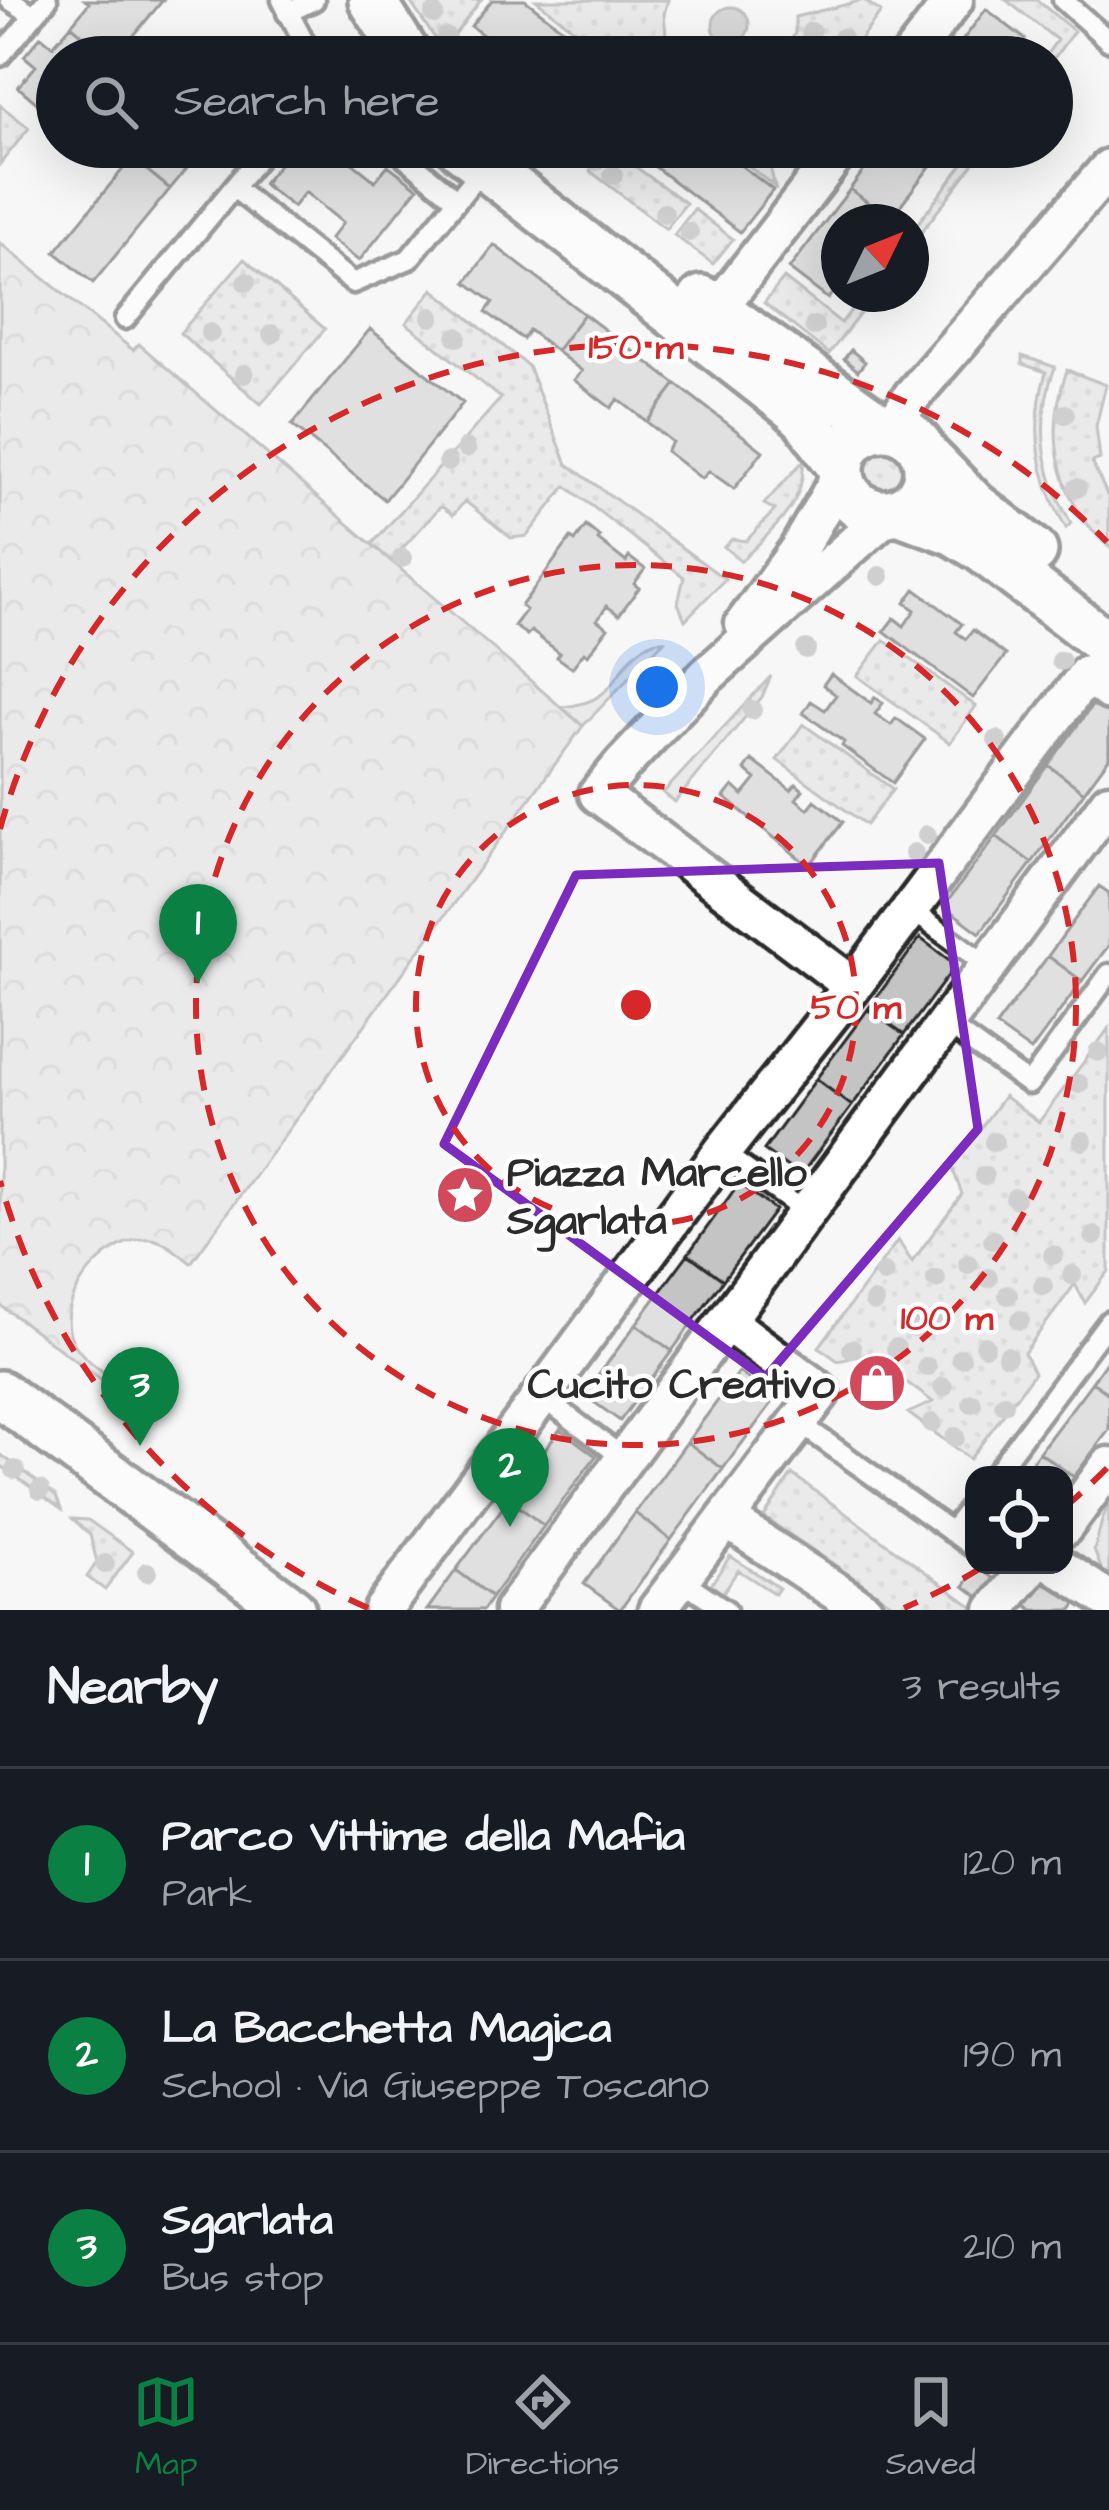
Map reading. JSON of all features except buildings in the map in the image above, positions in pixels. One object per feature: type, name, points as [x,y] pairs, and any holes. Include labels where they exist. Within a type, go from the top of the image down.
[{"type":"street","points":[[338,0],[359,36]]},
{"type":"street","points":[[373,0],[395,36]]},
{"type":"street","points":[[926,36],[954,0]]},
{"type":"street","points":[[383,1610],[722,1152],[1102,670],[955,532],[893,512],[863,508],[844,488],[841,471],[793,406],[479,168]]},
{"type":"street","points":[[480,168],[717,310],[899,436],[988,517],[1109,607]]},
{"type":"street","points":[[717,310],[826,168]]},
{"type":"street","points":[[899,436],[912,396],[1109,169]]},
{"type":"street","points":[[706,676],[798,550],[841,471],[849,443],[868,429],[899,436],[926,482],[910,505],[893,512],[706,676],[598,794],[854,986]]},
{"type":"street","points":[[513,1610],[1109,802]]},
{"type":"street","points":[[657,1610],[820,1392],[727,1322]]},
{"type":"street","points":[[0,1394],[292,1610]]},
{"type":"street","points":[[0,1422],[251,1610]]},
{"type":"street","points":[[1073,1515],[1109,1466]]},
{"type":"street","points":[[726,1519],[864,1610]]},
{"type":"street","points":[[995,1610],[1018,1574]]},
{"type":"street","points":[[1070,1574],[1109,1600]]},
{"type":"lane","points":[[0,56],[40,8],[10,0]]},
{"type":"lane","points":[[300,36],[285,7],[314,0]]},
{"type":"lane","points":[[1063,0],[1109,41]]},
{"type":"lane","points":[[125,320],[250,168]]},
{"type":"lane","points":[[234,188],[352,283],[409,259],[473,168]]},
{"type":"lane","points":[[910,909],[988,966]]},
{"type":"lane","points":[[946,1024],[1029,1084],[1105,988]]},
{"type":"lane","points":[[722,1152],[807,1213]]},
{"type":"lane","points":[[1001,1466],[1109,1321]]},
{"type":"lane","points":[[541,1396],[625,1459]]},
{"type":"lane","points":[[799,1422],[965,1542]]},
{"type":"lane","points":[[951,1532],[965,1514]]},
{"type":"lane","points":[[680,1580],[726,1610]]},
{"type":"highlighted area","points":[[939,863],[978,1129],[765,1378],[444,1144],[576,875]]},
{"type":"green space","points":[[409,0],[481,0],[454,36],[433,36]]},
{"type":"green space","points":[[536,0],[668,0],[666,34],[582,36]]},
{"type":"green space","points":[[864,0],[881,12],[863,36],[794,36],[795,17]]},
{"type":"green space","points":[[1006,0],[1037,0],[1074,31],[1070,36],[1052,36]]},
{"type":"green space","points":[[0,105],[29,128],[0,164]]},
{"type":"green space","points":[[637,168],[686,203],[666,229],[590,171]]},
{"type":"green space","points":[[751,168],[770,168],[775,187]]},
{"type":"green space","points":[[960,168],[970,168],[929,222],[929,208]]},
{"type":"green space","points":[[694,209],[733,239],[713,264],[674,235]]},
{"type":"green space","points":[[0,243],[133,350],[139,344],[583,726],[191,1263],[162,1242],[135,1240],[104,1256],[80,1285],[68,1318],[70,1334],[80,1352],[107,1375],[103,1381],[0,1305]]},
{"type":"green space","points":[[244,259],[325,329],[261,404],[180,333]]},
{"type":"green space","points":[[784,278],[821,312],[841,323],[850,312],[861,312],[829,354],[764,303]]},
{"type":"green space","points":[[433,289],[528,366],[567,464],[725,579],[685,620],[678,603],[684,577],[566,486],[527,536],[511,538],[465,501],[453,515],[441,506],[391,561],[372,544],[501,398],[406,323]]},
{"type":"green space","points":[[1022,356],[1055,367],[1045,407],[1045,447],[1053,486],[1071,523],[1066,528],[1048,490],[1039,452],[1038,413],[1046,372],[1022,364]]},
{"type":"green space","points":[[1067,370],[1106,385],[1096,426],[1100,459],[1092,462],[1109,499],[1109,547],[1077,509],[1060,466],[1057,419]]},
{"type":"green space","points":[[884,447],[901,453],[907,470],[901,487],[884,493],[867,487],[861,470],[867,453]]},
{"type":"green space","points":[[803,461],[792,504],[741,561],[724,547],[732,539],[746,541],[775,510],[764,504]]},
{"type":"green space","points":[[884,640],[976,706],[950,743],[857,676]]},
{"type":"green space","points":[[664,641],[583,726],[562,707],[598,697],[631,657]]},
{"type":"green space","points":[[771,676],[762,697],[675,802],[663,793]]},
{"type":"green space","points":[[803,724],[893,789],[866,825],[777,760]]},
{"type":"green space","points":[[1109,1028],[1109,1271],[1085,1303],[1075,1284],[1024,1353],[1034,1373],[970,1459],[908,1413],[933,1402],[869,1354],[838,1361],[819,1347],[898,1240],[912,1262],[962,1194],[952,1167],[1004,1096],[1039,1122]]},
{"type":"green space","points":[[0,1454],[56,1496],[61,1509],[0,1465]]},
{"type":"green space","points":[[792,1474],[971,1610],[901,1610],[764,1517]]},
{"type":"green space","points":[[1109,1505],[1109,1575],[1102,1571],[1094,1550]]},
{"type":"green space","points":[[73,1519],[88,1520],[133,1552],[105,1590],[87,1577],[97,1562],[90,1535]]},
{"type":"green space","points":[[730,1556],[779,1588],[775,1594],[738,1570],[722,1594],[710,1586]]},
{"type":"shaded area","points":[[731,7],[747,18],[745,36],[717,36],[713,25],[718,12]]},
{"type":"place","name":"Parco Vittime della Mafia","points":[[198,983]]},
{"type":"place","name":"Piazza Marcello Sgarlata","points":[[465,1195]]},
{"type":"place","name":"Cucito Creativo","points":[[877,1383]]},
{"type":"place","name":"Sgarlata","points":[[140,1446]]},
{"type":"place","name":"La Bacchetta Magica","points":[[510,1527]]}]
